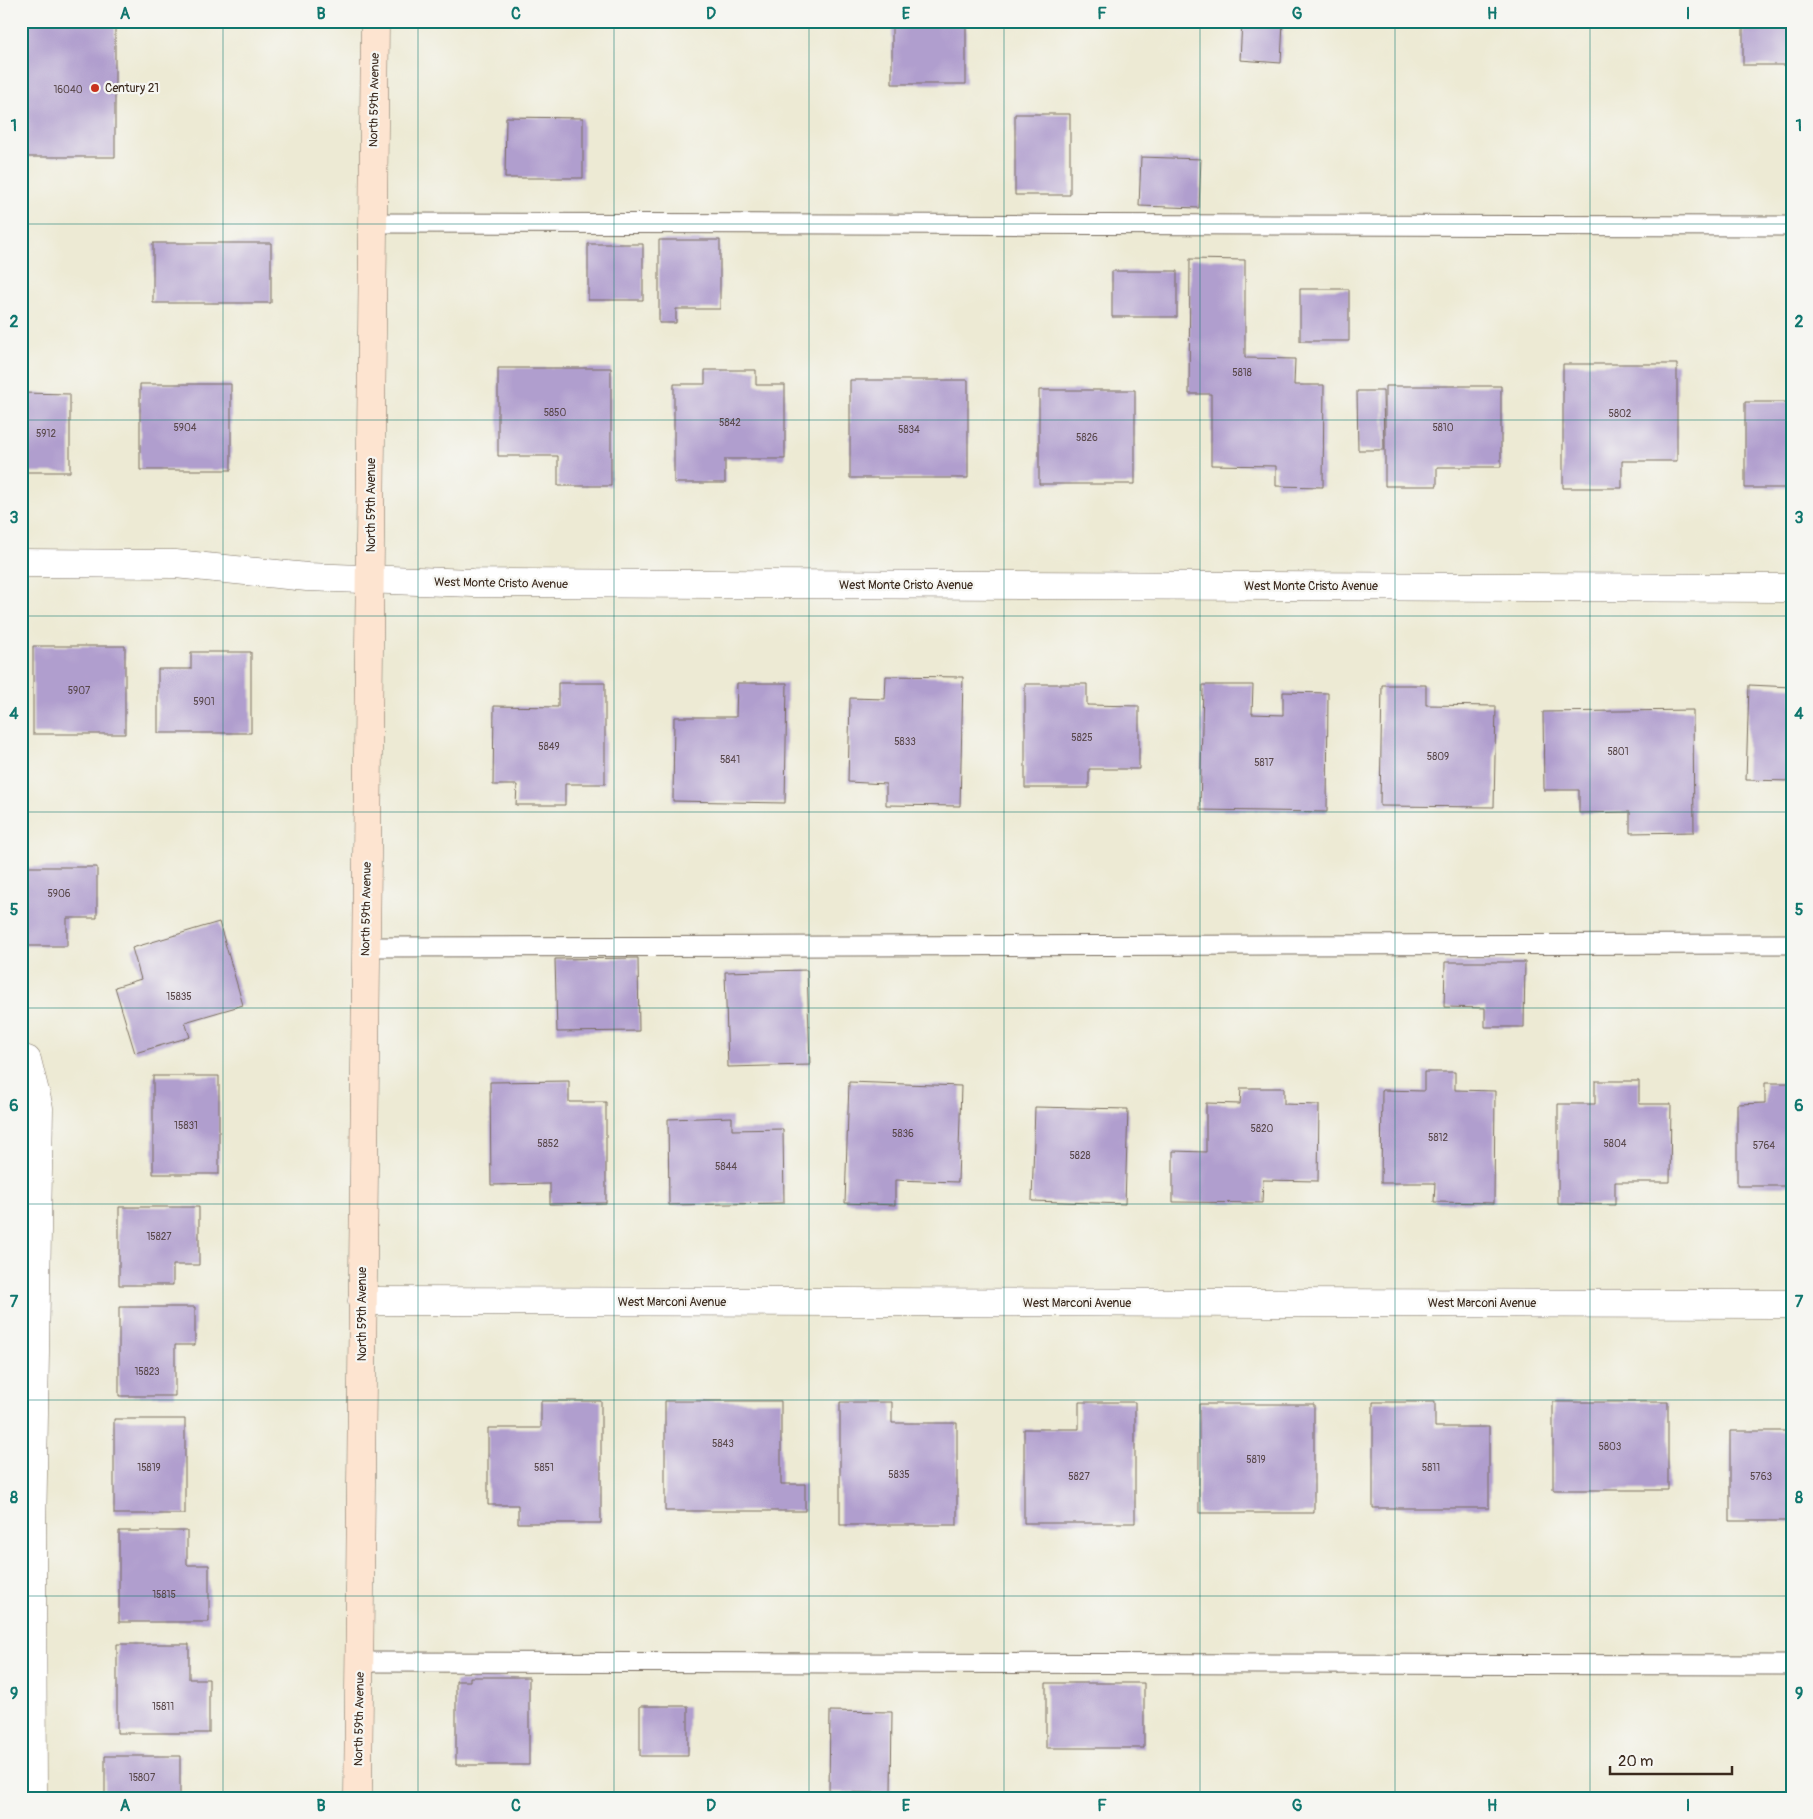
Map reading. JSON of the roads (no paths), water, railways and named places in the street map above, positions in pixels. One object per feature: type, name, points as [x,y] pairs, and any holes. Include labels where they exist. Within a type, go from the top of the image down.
[{"type":"main road","name":"North 59th Avenue","points":[[358,1798],[375,21]]},
{"type":"street","name":"West Monte Cristo Avenue","points":[[21,563],[175,564],[278,575],[371,580],[493,583],[1792,588]]},
{"type":"street","points":[[24,1059],[39,1108],[26,1536],[33,1798]]},
{"type":"street","name":"West Marconi Avenue","points":[[362,1302],[1792,1304]]},
{"type":"lane","points":[[373,223],[1792,226]]},
{"type":"lane","points":[[366,947],[1792,944]]},
{"type":"lane","points":[[360,1662],[1792,1665]]},
{"type":"place","name":"Century 21","points":[[95,88]]}]
